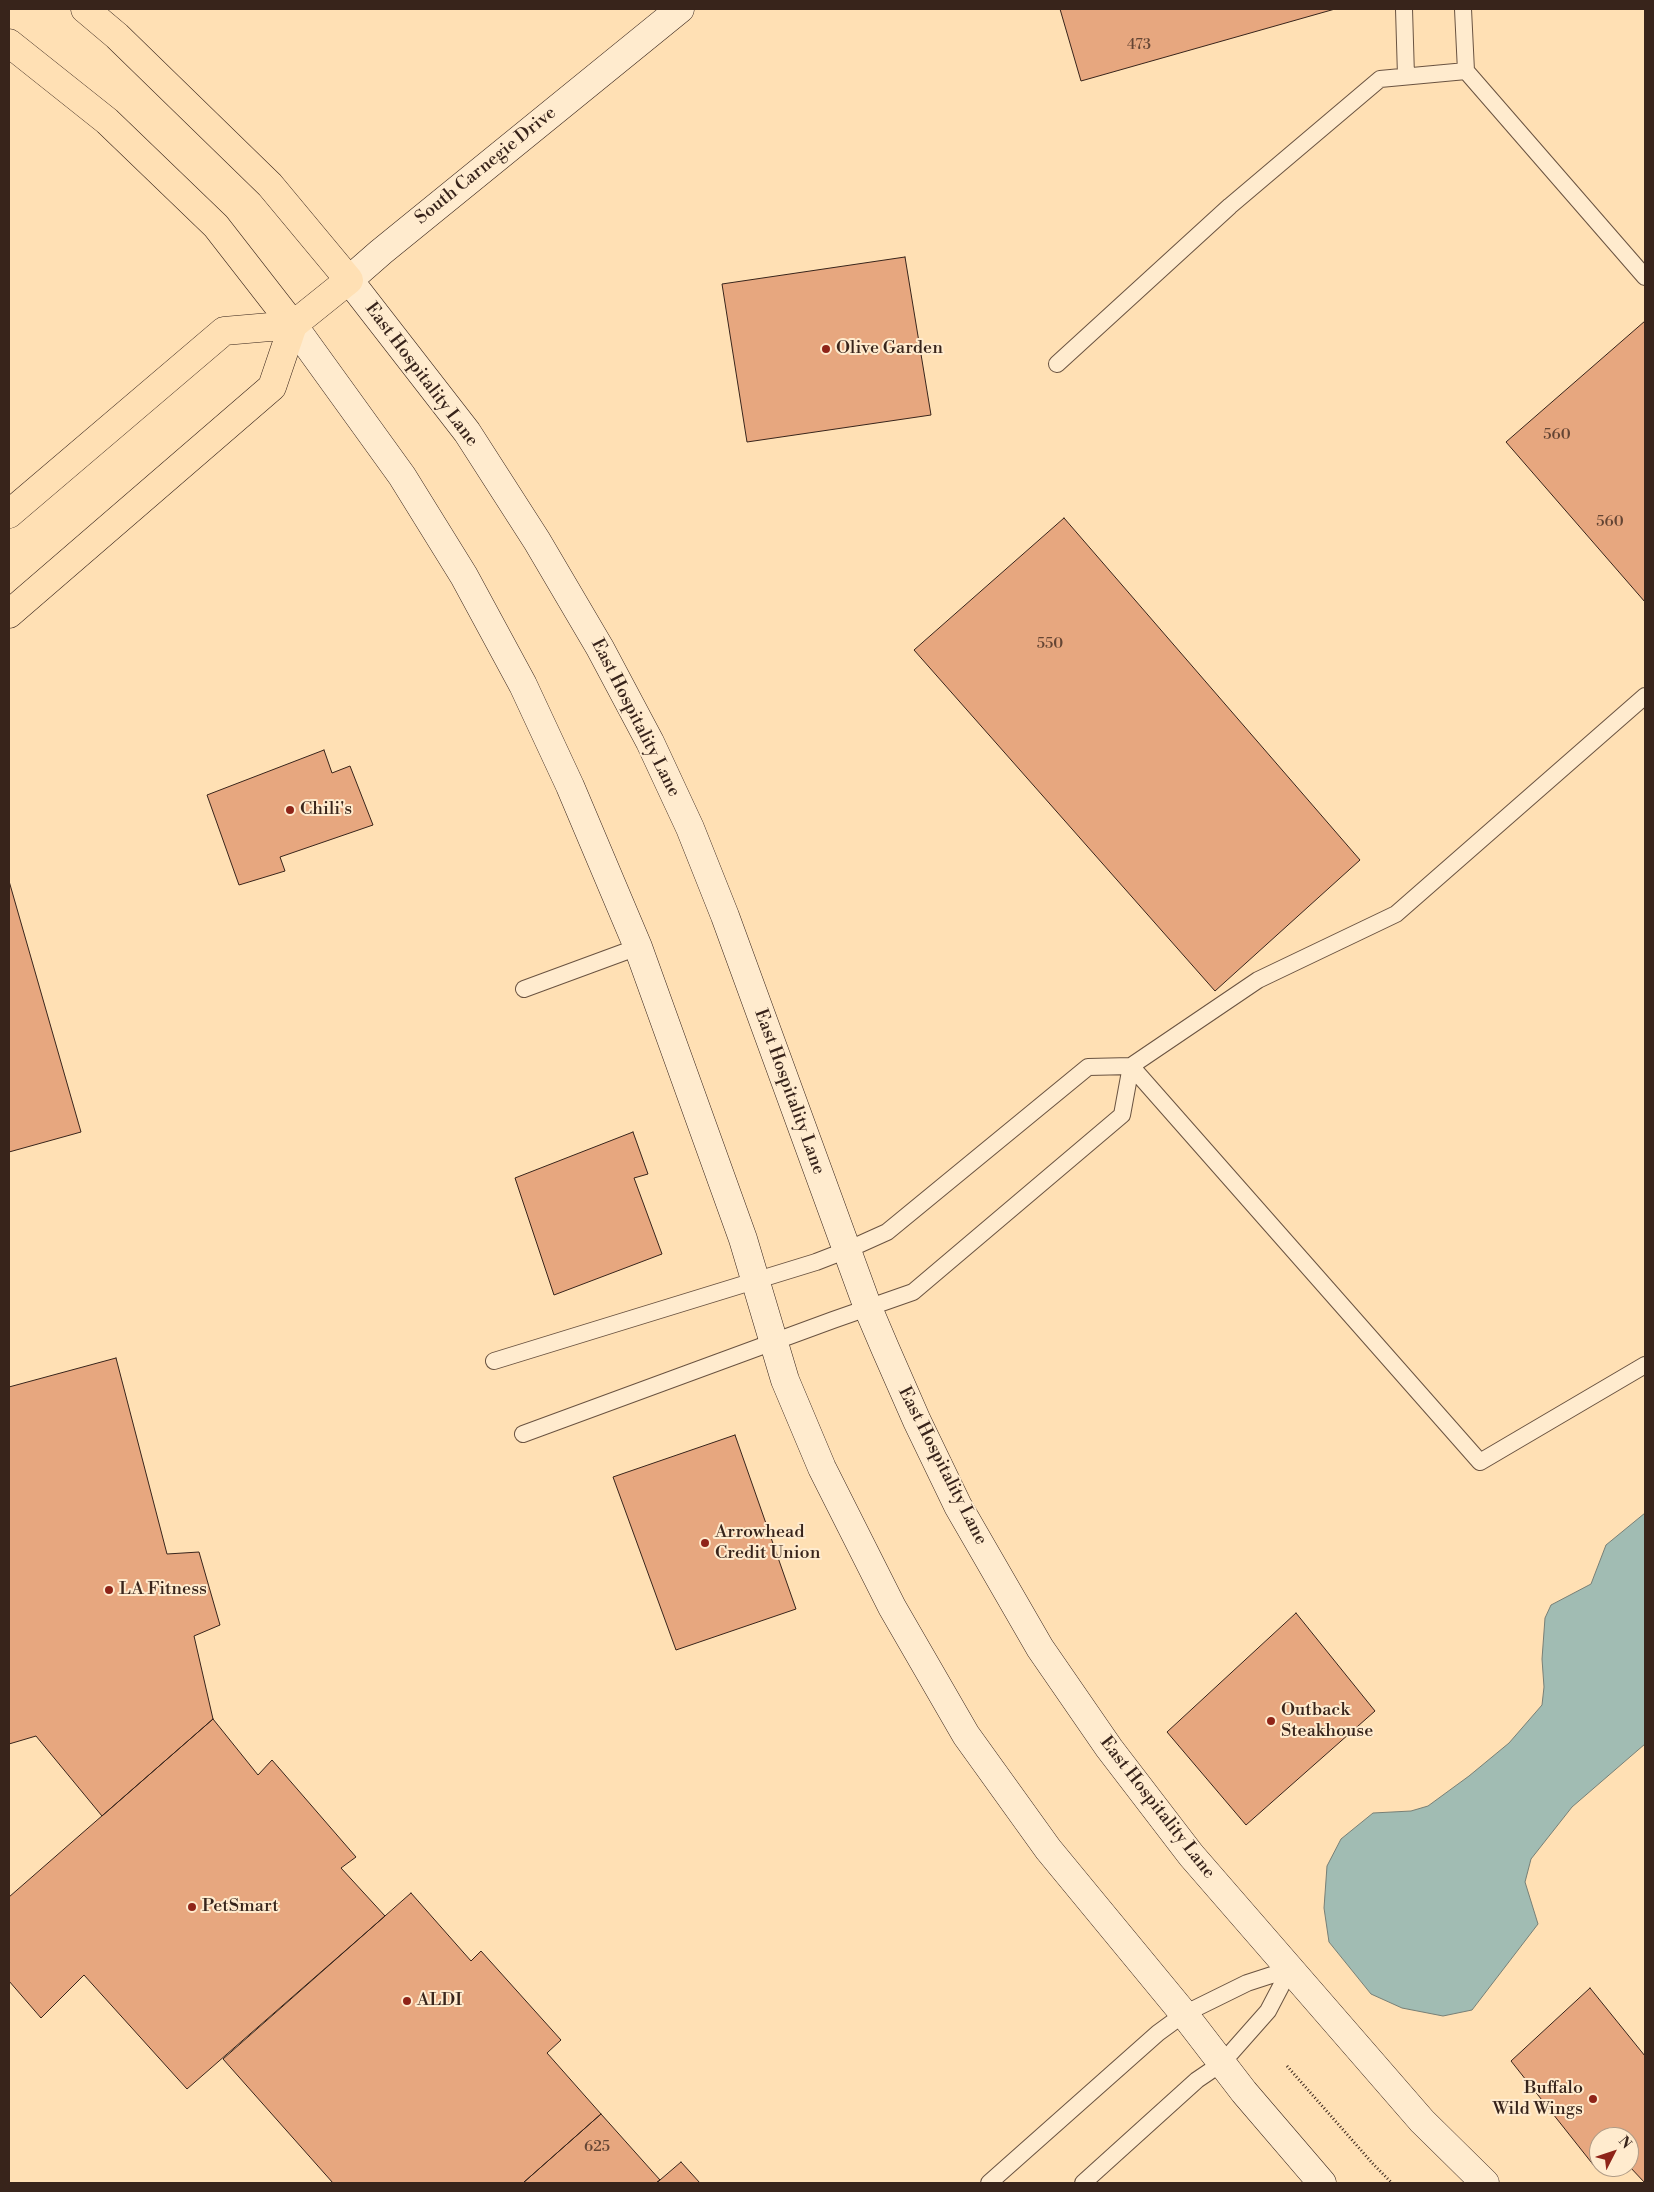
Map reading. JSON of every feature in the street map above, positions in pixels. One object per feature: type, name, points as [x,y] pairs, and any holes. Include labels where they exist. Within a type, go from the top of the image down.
[{"type":"main road","name":"East Hospitality Lane","points":[[85,9],[117,36],[270,185],[349,280],[467,432],[537,541],[600,648],[650,742],[690,828],[725,916],[868,1308],[917,1421],[958,1506],[1040,1648],[1109,1748],[1191,1855],[1422,2121],[1485,2183]]},
{"type":"main road","name":"South Carnegie Drive","points":[[293,325],[680,9]]},
{"type":"main road","points":[[9,43],[107,121],[216,226],[293,325],[402,476],[464,576],[535,710],[570,786],[638,947],[756,1280],[785,1380],[822,1468],[892,1607],[966,1735],[1048,1848],[1184,2014],[1222,2064],[1322,2183]]},
{"type":"main road","points":[[9,514],[224,331],[293,325]]},
{"type":"main road","points":[[9,614],[272,387],[293,325]]},
{"type":"lane","points":[[1404,9],[1406,76]]},
{"type":"lane","points":[[1463,9],[1466,71],[1645,278]]},
{"type":"lane","points":[[1058,364],[1230,206],[1380,79],[1466,71]]},
{"type":"lane","points":[[494,1361],[756,1280],[847,1250],[887,1232],[1088,1067],[1130,1066],[1258,980],[1396,914],[1645,696]]},
{"type":"lane","points":[[524,989],[638,947]]},
{"type":"lane","points":[[523,1434],[913,1292],[1122,1115],[1130,1066]]},
{"type":"lane","points":[[1130,1066],[1480,1462],[1645,1365]]},
{"type":"lane","points":[[989,2183],[1158,2033],[1184,2014],[1247,1983],[1290,1969]]},
{"type":"lane","points":[[1083,2183],[1197,2080],[1222,2064],[1268,2011],[1290,1969]]},
{"type":"path","points":[[1287,2066],[1392,2183]]},
{"type":"water","points":[[1645,1513],[1645,1744],[1572,1807],[1531,1859],[1525,1882],[1538,1924],[1472,2010],[1443,2016],[1402,2008],[1371,1994],[1329,1942],[1324,1908],[1327,1866],[1341,1839],[1373,1813],[1411,1811],[1428,1806],[1509,1743],[1542,1705],[1544,1687],[1542,1659],[1545,1618],[1551,1605],[1591,1584],[1606,1545]]},
{"type":"building","points":[[1060,9],[1335,9],[1081,81]]},
{"type":"building","name":"Olive Garden","points":[[905,257],[931,415],[747,442],[722,284]]},
{"type":"building","points":[[1645,321],[1645,602],[1506,442]]},
{"type":"building","points":[[1064,518],[1360,860],[1215,991],[914,650]]},
{"type":"building","name":"Chili's","points":[[324,750],[332,773],[350,766],[373,825],[280,857],[285,871],[239,885],[207,795]]},
{"type":"building","points":[[9,881],[81,1132],[9,1152]]},
{"type":"building","points":[[633,1132],[648,1174],[634,1178],[662,1254],[554,1295],[515,1178]]},
{"type":"building","name":"LA Fitness","points":[[116,1358],[167,1554],[199,1552],[220,1625],[194,1636],[213,1719],[102,1816],[36,1736],[9,1744],[9,1387]]},
{"type":"building","name":"Arrowhead Credit Union","points":[[735,1435],[796,1609],[676,1650],[613,1477]]},
{"type":"building","name":"Outback Steakhouse","points":[[1296,1613],[1375,1711],[1246,1825],[1167,1732]]},
{"type":"building","name":"PetSmart","points":[[213,1719],[258,1775],[272,1760],[356,1857],[341,1868],[385,1916],[187,2089],[84,1975],[41,2018],[9,1981],[9,1897]]},
{"type":"building","name":"ALDI","points":[[411,1893],[471,1961],[481,1951],[561,2040],[547,2053],[601,2114],[523,2183],[333,2183],[223,2059]]},
{"type":"building","name":"Buffalo Wild Wings","points":[[1590,1988],[1645,2056],[1645,2183],[1639,2177],[1639,2127],[1589,2127],[1589,2159],[1511,2061]]},
{"type":"building","points":[[601,2114],[660,2180],[656,2183],[523,2183]]},
{"type":"building","points":[[681,2162],[700,2183],[656,2183],[660,2180]]},
{"type":"place","name":"Olive Garden","points":[[826,349]]},
{"type":"place","name":"Chili's","points":[[290,810]]},
{"type":"place","name":"Arrowhead Credit Union","points":[[705,1543]]},
{"type":"place","name":"LA Fitness","points":[[109,1590]]},
{"type":"place","name":"Outback Steakhouse","points":[[1271,1721]]},
{"type":"place","name":"PetSmart","points":[[192,1907]]},
{"type":"place","name":"ALDI","points":[[407,2001]]},
{"type":"place","name":"Buffalo Wild Wings","points":[[1593,2099]]}]
